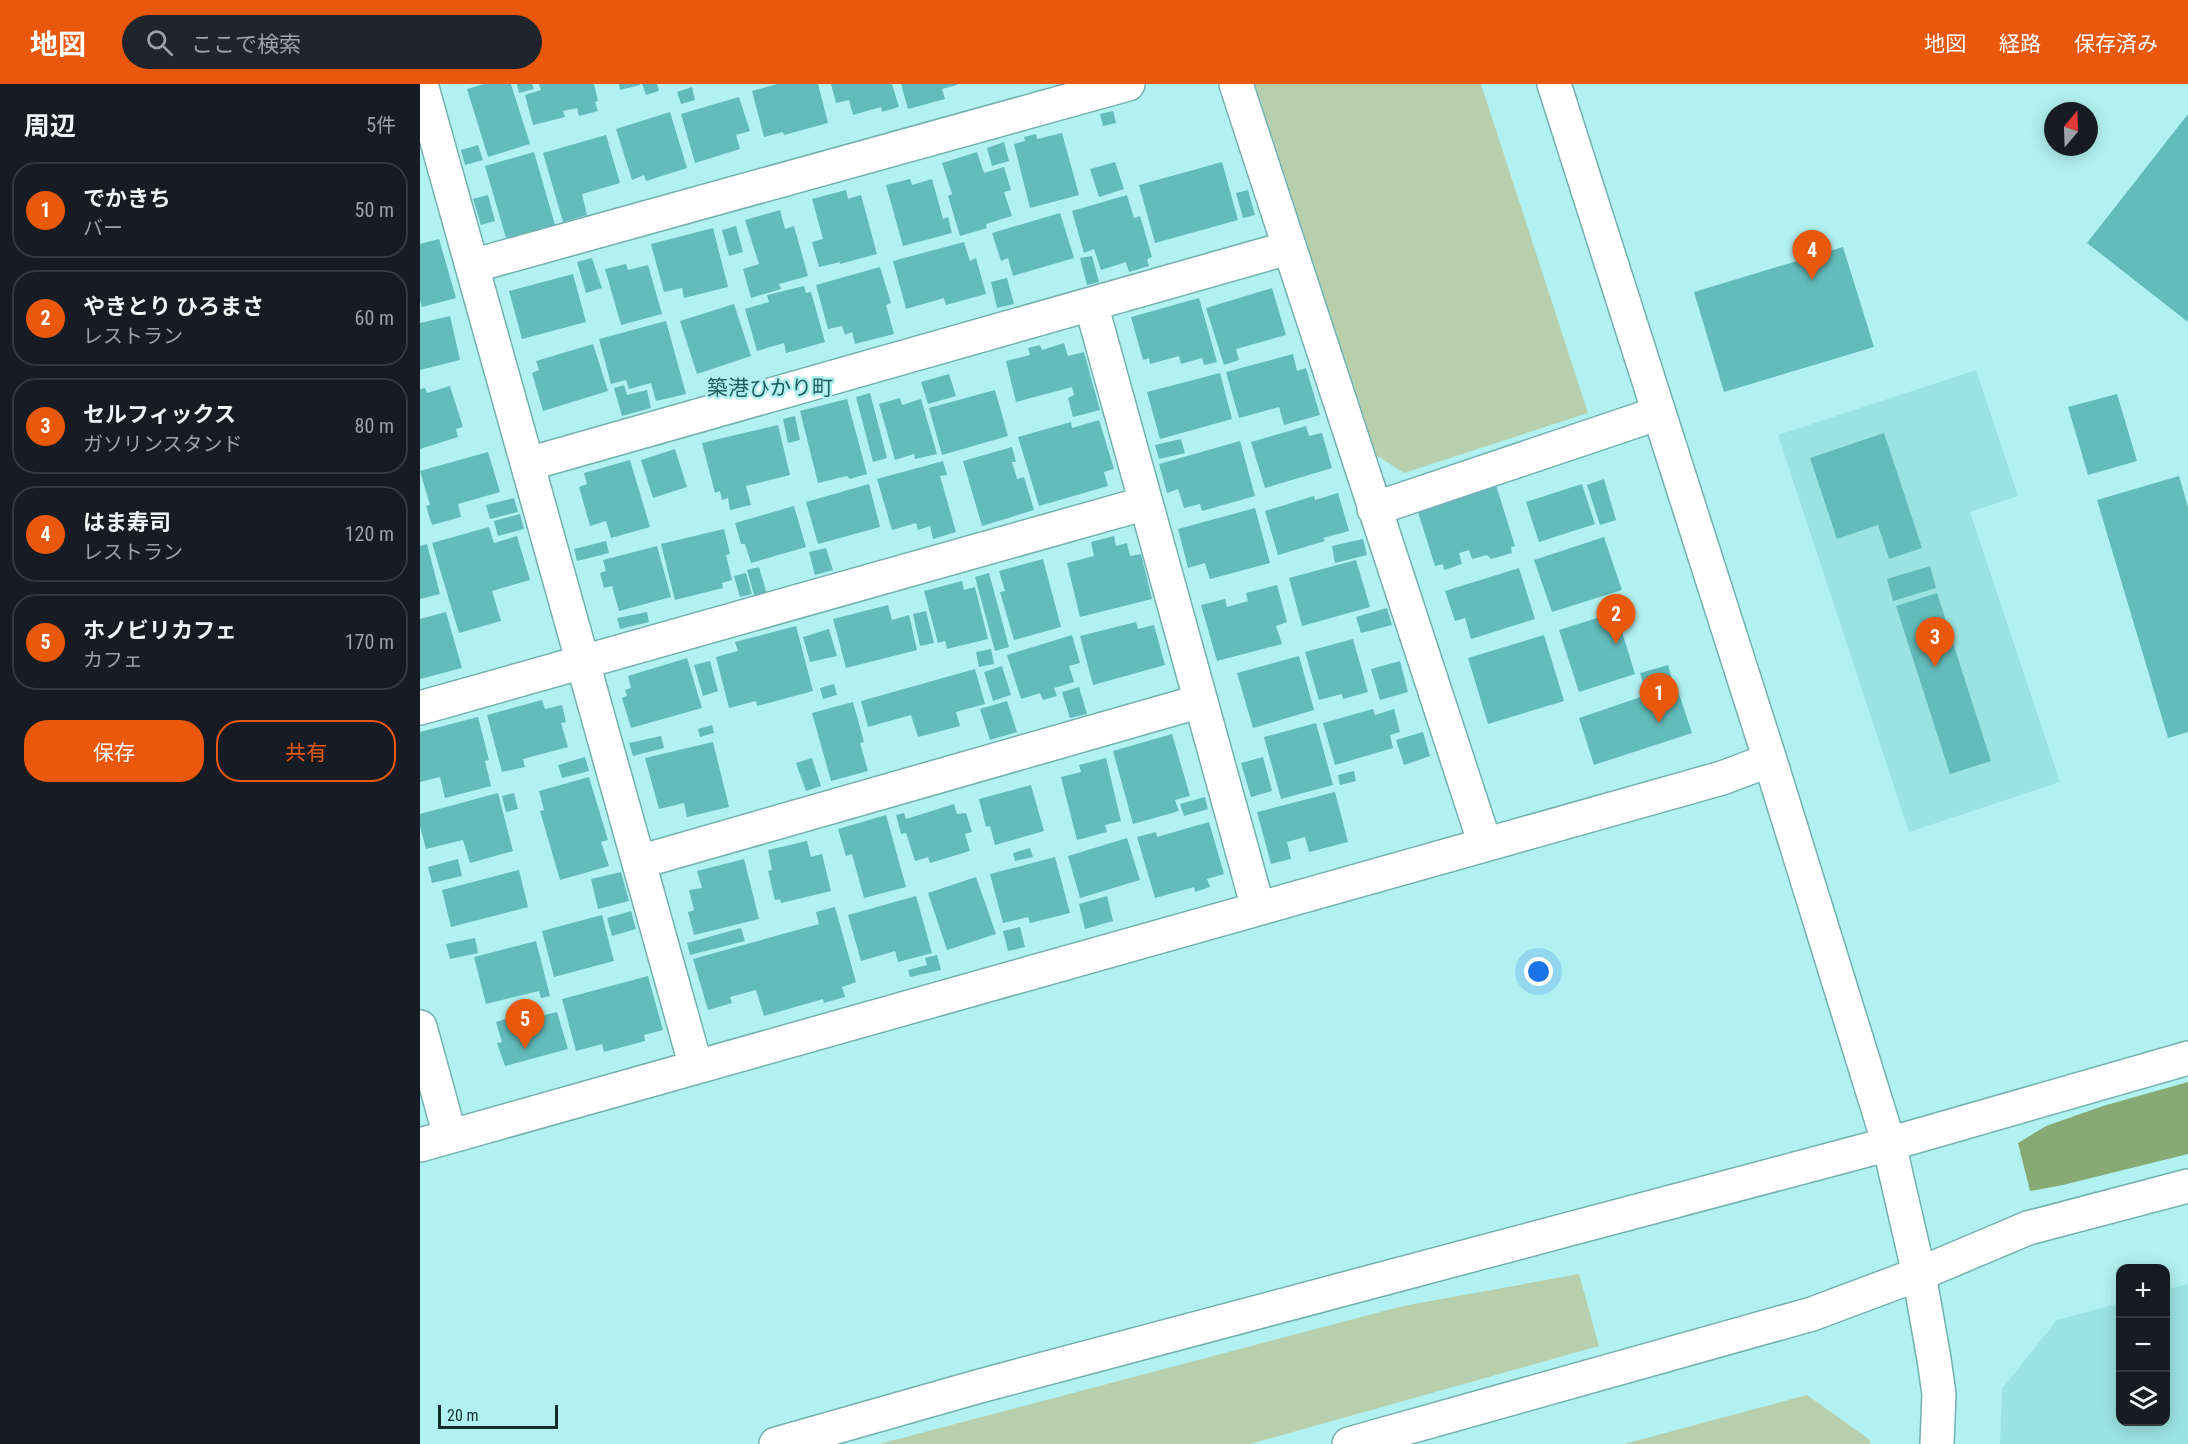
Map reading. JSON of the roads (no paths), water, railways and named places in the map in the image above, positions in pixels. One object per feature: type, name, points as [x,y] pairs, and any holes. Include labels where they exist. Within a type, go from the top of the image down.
[{"type":"street","points":[[422,84],[696,1067]]},
{"type":"street","points":[[472,266],[1128,84]]},
{"type":"street","points":[[1236,84],[1485,844]]},
{"type":"street","points":[[1554,84],[1770,760],[1889,1144],[1920,1274],[1939,1394],[1937,1444]]},
{"type":"street","points":[[528,464],[1288,248]]},
{"type":"street","points":[[1091,304],[1258,908]]},
{"type":"street","points":[[1374,509],[1659,413]]},
{"type":"street","points":[[420,708],[1146,503]]},
{"type":"street","points":[[639,862],[1201,701]]},
{"type":"street","points":[[420,1027],[435,1140],[1722,778],[1770,760]]},
{"type":"street","points":[[776,1444],[980,1386],[1889,1144],[2188,1058]]},
{"type":"street","points":[[1349,1444],[1812,1314],[1920,1274],[2028,1228],[2188,1186]]},
{"type":"place","name":"はま寿司","points":[[1812,280]]},
{"type":"place","name":"やきとり ひろまさ","points":[[1616,644]]},
{"type":"place","name":"セルフィックス","points":[[1935,667]]},
{"type":"place","name":"でかきち","points":[[1659,723]]},
{"type":"place","name":"ホノビリカフェ","points":[[525,1049]]},
{"type":"district","name":"築港ひかり町","points":[[770,388]]}]
